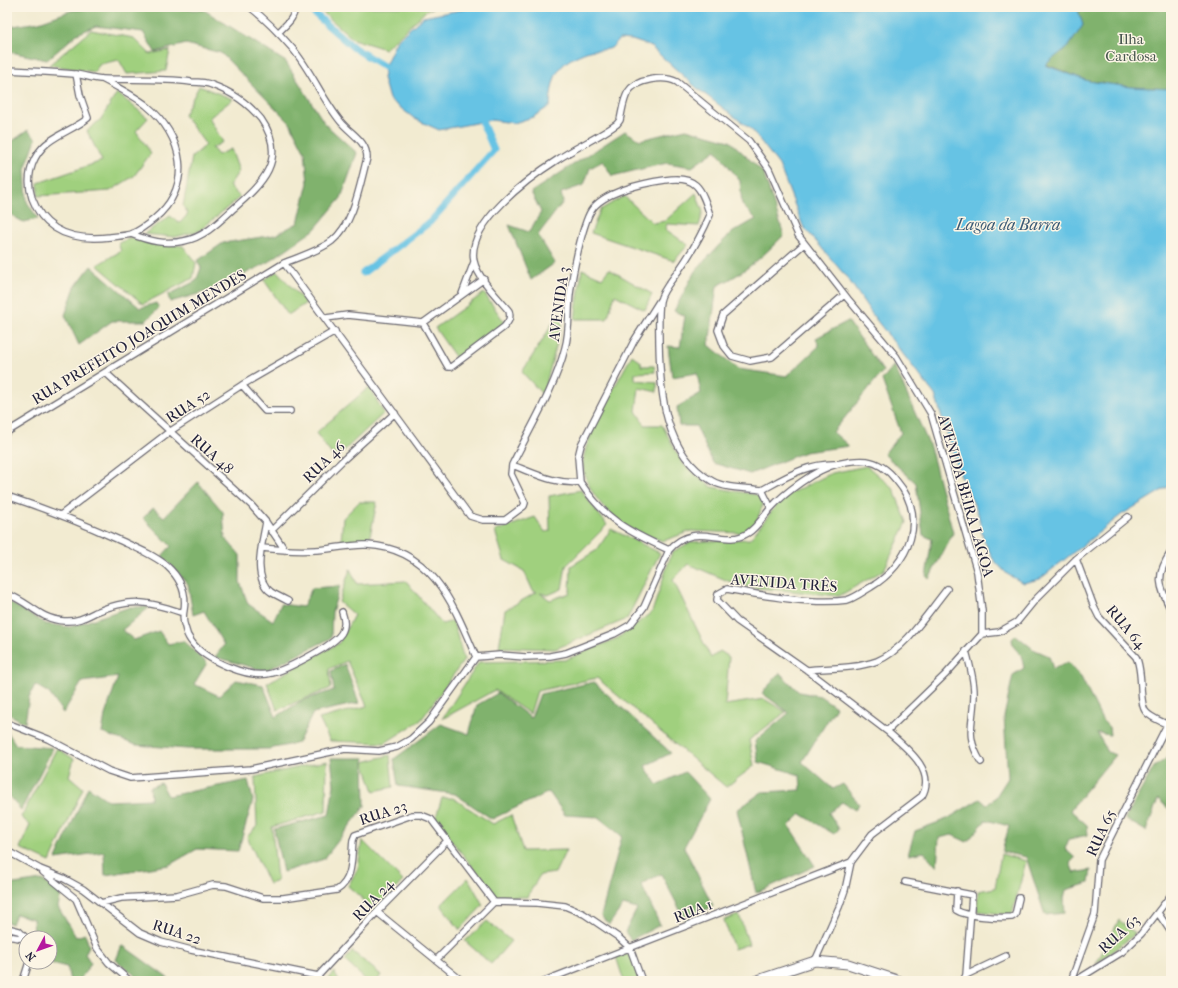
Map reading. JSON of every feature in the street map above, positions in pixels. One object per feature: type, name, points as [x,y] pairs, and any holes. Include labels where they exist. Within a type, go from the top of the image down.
[{"type":"main road","points":[[755,981],[815,961],[848,964],[900,981]]},
{"type":"street","points":[[250,7],[278,33],[292,19],[294,7]]},
{"type":"street","name":"RUA PREFEITO JOAQUIM MENDES","points":[[7,432],[284,263],[332,242],[341,232],[348,221],[367,158],[367,151],[363,143],[334,112],[300,58],[278,33]]},
{"type":"street","points":[[7,70],[76,74],[102,79],[148,78],[211,84],[233,94],[245,102],[268,129],[274,145],[272,158],[261,181],[247,197],[201,236],[185,241],[165,244],[147,241],[132,234]]},
{"type":"street","points":[[76,74],[80,95],[88,118],[81,124],[43,146],[30,167],[29,191],[35,207],[44,219],[68,234],[87,239],[132,234],[162,213],[171,202],[177,191],[181,169],[174,140],[161,120],[146,105],[102,79]]},
{"type":"street","name":"AVENIDA BEIRA LAGOA","points":[[474,262],[473,251],[476,241],[482,228],[494,211],[528,181],[556,160],[617,124],[620,120],[626,95],[632,88],[644,82],[666,78],[677,82],[749,141],[758,151],[769,169],[798,235],[844,295],[896,356],[931,414],[978,572],[982,611],[982,634]]},
{"type":"street","name":"AVENIDA 3","points":[[512,465],[556,375],[566,348],[570,293],[585,224],[591,210],[616,193],[649,182],[679,178],[688,179],[698,187],[704,197],[710,215],[699,238],[660,300]]},
{"type":"street","points":[[804,244],[724,315],[718,330],[724,346],[732,356],[750,361],[772,357],[844,295]]},
{"type":"street","points":[[423,323],[448,367],[451,367],[465,358],[509,322],[508,311],[484,280],[474,262]]},
{"type":"street","points":[[462,295],[474,262]]},
{"type":"street","points":[[284,263],[396,412],[470,516],[483,520],[505,520],[524,506],[524,499],[511,474],[512,465],[551,480],[572,483],[580,482]]},
{"type":"street","points":[[326,318],[348,315],[423,323],[484,280]]},
{"type":"street","points":[[660,300],[634,341],[581,445],[578,456],[580,482],[600,508],[614,521],[635,535],[669,550]]},
{"type":"street","points":[[660,300],[660,377],[666,418],[671,432],[685,458],[713,481],[730,486],[762,490],[800,470],[818,464],[836,464]]},
{"type":"street","name":"RUA 52","points":[[62,514],[170,432],[242,385],[335,331]]},
{"type":"street","name":"RUA 48","points":[[106,373],[251,505],[266,522],[285,550]]},
{"type":"street","points":[[242,385],[265,411],[290,411]]},
{"type":"street","name":"RUA 46","points":[[271,531],[342,461],[396,412]]},
{"type":"street","name":"AVENIDA TRÊS","points":[[836,464],[867,461],[886,469],[899,483],[908,497],[913,526],[910,541],[904,556],[892,571],[872,586],[849,600],[820,601],[727,589],[718,594],[717,600],[737,621],[807,670],[887,731]]},
{"type":"street","points":[[7,723],[48,739],[109,772],[130,778],[251,769],[345,749],[379,751],[397,747],[411,739],[429,722],[476,657],[500,655],[525,657],[550,656],[566,652],[614,634],[630,624],[644,607],[669,550],[675,543],[691,535],[742,536],[758,525],[771,508],[800,482],[836,464]]},
{"type":"street","points":[[762,490],[771,508]]},
{"type":"street","points":[[7,496],[62,514],[138,549],[167,566],[183,587],[184,626],[191,641],[206,655],[227,666],[258,675],[272,674],[323,648],[336,639],[344,630],[346,622],[342,612]]},
{"type":"street","points":[[815,961],[839,907],[845,890],[850,862],[872,834],[922,796],[926,790],[927,782],[924,771],[912,754],[887,731],[946,674],[982,634],[1003,630],[1017,622],[1035,600],[1076,559],[1128,517]]},
{"type":"street","points":[[266,522],[260,570],[263,584],[270,591],[288,601]]},
{"type":"street","points":[[262,548],[315,550],[367,545],[393,549],[418,562],[442,587],[457,612],[476,657]]},
{"type":"street","points":[[1171,552],[1163,564],[1159,578],[1162,591],[1171,610]]},
{"type":"street","name":"RUA 64","points":[[1076,559],[1099,617],[1136,657],[1140,665],[1144,708],[1150,715],[1168,724]]},
{"type":"street","points":[[807,670],[853,667],[877,661],[891,653],[913,631],[947,588]]},
{"type":"street","points":[[7,594],[24,602],[38,614],[54,620],[66,622],[76,621],[108,608],[129,602],[151,603],[180,612],[183,611]]},
{"type":"street","points":[[966,651],[974,687],[971,724],[972,742],[973,749],[981,762]]},
{"type":"street","name":"RUA 65","points":[[1070,981],[1095,914],[1099,860],[1171,717]]},
{"type":"street","name":"RUA 23","points":[[101,902],[121,898],[173,896],[213,885],[226,886],[242,893],[263,898],[283,898],[337,890],[343,886],[350,873],[353,840],[355,835],[412,815],[421,815],[431,819],[494,902]]},
{"type":"street","name":"RUA 24","points":[[319,978],[377,912],[447,841]]},
{"type":"street","points":[[7,851],[40,869],[76,899],[97,948],[109,963],[130,981]]},
{"type":"street","name":"RUA 1","points":[[544,981],[850,862]]},
{"type":"street","name":"RUA 22","points":[[40,869],[83,888],[140,933],[160,942],[319,978]]},
{"type":"street","points":[[905,882],[972,895],[972,915],[966,975],[963,981]]},
{"type":"street","points":[[957,891],[956,910],[960,913],[972,915],[1012,917],[1015,915],[1019,898]]},
{"type":"street","name":"RUA 63","points":[[1075,981],[1122,952],[1141,934],[1171,895]]},
{"type":"street","points":[[436,960],[494,902],[537,903],[565,906],[584,914],[618,937],[630,948],[642,981]]},
{"type":"street","points":[[377,912],[462,981]]},
{"type":"street","points":[[1158,913],[1171,932]]},
{"type":"street","points":[[7,928],[18,931]]},
{"type":"street","points":[[7,936],[18,937]]},
{"type":"street","points":[[966,975],[1006,956]]},
{"type":"street","points":[[23,981],[26,970]]},
{"type":"green space","points":[[110,7],[204,10],[286,62],[325,124],[357,153],[341,198],[314,230],[265,264],[212,290],[170,302],[168,295],[196,281],[201,268],[197,261],[223,243],[275,235],[298,223],[308,183],[305,152],[290,123],[221,53],[186,44],[155,52],[143,32],[96,26],[77,34],[47,60],[7,51],[7,27],[39,22],[73,10]]},
{"type":"green space","points":[[317,7],[436,7],[427,10],[385,49],[353,39]]},
{"type":"green space","name":"Ilha Cardosa","points":[[1077,7],[1171,7],[1171,89],[1130,87],[1088,81],[1045,64],[1069,46],[1083,25]]},
{"type":"green space","points":[[91,30],[134,38],[150,54],[170,50],[166,71],[127,74],[119,60],[100,64],[94,72],[49,65]]},
{"type":"green space","points":[[199,86],[233,99],[209,118],[223,142],[212,148],[218,155],[231,149],[239,171],[229,186],[240,197],[199,231],[175,237],[144,234],[170,216],[180,223],[188,214],[183,206],[192,157],[206,145],[184,115]]},
{"type":"green space","points":[[117,93],[148,118],[136,131],[151,153],[134,176],[110,191],[38,196],[38,183],[102,161],[87,131],[101,119]]},
{"type":"green space","points":[[686,129],[730,141],[763,172],[784,235],[753,264],[717,286],[709,345],[738,369],[787,376],[819,346],[816,338],[848,321],[883,371],[833,432],[849,446],[805,452],[750,474],[713,463],[696,426],[679,426],[677,407],[701,393],[697,373],[672,377],[668,346],[680,347],[685,316],[674,311],[695,271],[733,232],[756,219],[742,205],[740,181],[716,150],[692,167],[667,163],[612,176],[603,161],[590,168],[584,185],[561,193],[563,202],[538,235],[555,263],[531,280],[509,225],[529,232],[541,212],[531,192],[625,131],[640,140]]},
{"type":"green space","points":[[28,130],[36,139],[25,169],[27,202],[38,219],[23,222],[8,213],[7,209],[7,145]]},
{"type":"green space","points":[[696,193],[703,212],[699,226],[667,224],[665,229],[688,245],[674,261],[591,233],[600,210],[624,196],[653,223],[665,221]]},
{"type":"green space","points":[[131,238],[183,246],[196,263],[193,278],[143,304],[97,265],[121,251],[118,243]]},
{"type":"green space","points":[[91,266],[140,308],[156,303],[159,308],[146,321],[112,321],[79,345],[65,315],[75,287]]},
{"type":"green space","points":[[582,269],[602,278],[609,269],[652,294],[645,310],[615,295],[607,319],[575,319]]},
{"type":"green space","points":[[277,271],[306,303],[288,315],[264,280]]},
{"type":"green space","points":[[484,293],[505,323],[456,358],[435,328]]},
{"type":"green space","points":[[564,317],[543,395],[522,372],[555,319]]},
{"type":"green space","points":[[632,355],[641,362],[641,366],[654,366],[655,372],[635,373],[635,380],[657,382],[657,392],[639,388],[636,411],[645,425],[662,425],[683,464],[712,487],[758,495],[763,504],[756,523],[741,533],[691,531],[663,541],[624,525],[610,514],[592,491],[583,466],[584,455],[594,426]]},
{"type":"green space","points":[[894,365],[930,447],[953,533],[929,579],[926,576],[932,539],[923,535],[916,483],[884,454],[901,433],[882,380]]},
{"type":"green space","points":[[369,387],[384,413],[335,459],[316,433]]},
{"type":"green space","points":[[867,466],[893,488],[907,522],[884,570],[839,596],[740,586],[688,564],[673,580],[711,658],[720,651],[729,657],[725,705],[764,699],[786,712],[749,740],[754,766],[726,787],[597,678],[537,691],[530,714],[495,690],[442,719],[479,662],[565,660],[618,638],[652,612],[672,552],[691,542],[750,539],[783,497],[832,473]]},
{"type":"green space","points":[[198,482],[223,512],[225,538],[240,555],[240,582],[248,604],[273,621],[281,604],[303,607],[312,588],[340,586],[332,612],[331,638],[265,671],[215,657],[224,645],[204,611],[193,615],[188,584],[162,556],[171,546],[143,518],[153,508],[164,517]]},
{"type":"green space","points":[[581,490],[607,525],[566,566],[562,589],[548,595],[540,593],[550,600],[570,593],[571,566],[597,550],[611,529],[660,553],[627,619],[555,649],[499,647],[505,610],[537,592],[533,591],[524,571],[504,560],[495,531],[535,517],[545,532],[550,531],[549,496]]},
{"type":"green space","points":[[359,502],[377,502],[369,541],[341,541],[343,518]]},
{"type":"green space","points":[[350,569],[357,584],[406,581],[442,624],[453,621],[464,660],[421,720],[385,743],[330,741],[319,719],[367,706],[347,661],[329,669],[331,688],[277,710],[267,683],[339,643],[354,615],[339,602]]},
{"type":"green space","points":[[1165,569],[1171,575],[1171,596]]},
{"type":"green space","points":[[7,601],[46,624],[70,627],[130,607],[150,607],[122,630],[134,640],[159,631],[168,644],[183,641],[207,663],[194,684],[219,696],[236,680],[263,685],[276,717],[301,701],[334,690],[331,671],[345,664],[359,703],[313,713],[298,743],[269,749],[187,749],[136,745],[102,733],[105,715],[118,677],[82,682],[63,713],[49,693],[35,685],[29,697],[25,723],[7,713]]},
{"type":"green space","points":[[1016,635],[1033,649],[1049,656],[1053,669],[1068,662],[1081,677],[1102,720],[1109,727],[1110,735],[1097,733],[1108,752],[1115,755],[1070,810],[1087,825],[1088,835],[1069,839],[1065,849],[1075,858],[1070,863],[1074,873],[1091,870],[1089,883],[1066,890],[1064,898],[1065,913],[1045,915],[1026,857],[1002,852],[1009,826],[986,820],[967,842],[952,835],[939,838],[937,867],[924,852],[908,855],[915,831],[947,819],[980,799],[987,805],[995,798],[1008,778],[1004,717],[1013,675],[1024,668],[1021,655],[1013,646],[1012,639]]},
{"type":"green space","points":[[780,673],[799,692],[820,696],[836,707],[802,762],[833,789],[843,784],[859,804],[855,810],[842,802],[829,813],[839,829],[834,834],[801,814],[789,826],[815,866],[756,893],[737,810],[762,792],[801,790],[800,775],[758,762],[755,741],[789,713],[762,693]]},
{"type":"green space","points":[[594,682],[671,753],[645,766],[657,785],[685,772],[710,799],[684,847],[713,906],[686,921],[661,874],[641,884],[660,925],[631,940],[625,932],[637,909],[623,905],[609,925],[601,916],[622,836],[598,817],[565,815],[549,792],[492,819],[455,794],[398,786],[394,759],[441,724],[469,734],[477,705],[498,693],[531,718],[540,694]]},
{"type":"green space","points":[[7,731],[16,745],[53,748],[21,810],[7,794]]},
{"type":"green space","points":[[57,748],[74,759],[69,776],[83,788],[50,862],[20,848],[30,825],[21,817]]},
{"type":"green space","points":[[390,755],[393,787],[374,791],[364,762]]},
{"type":"green space","points":[[1170,756],[1171,811],[1158,799],[1146,831],[1125,819],[1154,767]]},
{"type":"green space","points":[[331,758],[364,758],[365,806],[324,859],[283,872],[274,829],[329,815],[334,785]]},
{"type":"green space","points":[[327,761],[326,811],[272,827],[277,881],[269,884],[247,837],[257,826],[255,777]]},
{"type":"green space","points":[[248,780],[253,800],[238,851],[197,849],[169,865],[105,875],[104,852],[56,859],[88,787],[109,801],[151,799],[150,787],[161,783],[168,796]]},
{"type":"green space","points":[[442,798],[453,798],[493,824],[511,815],[523,851],[566,850],[555,873],[540,875],[527,897],[497,897],[435,820]]},
{"type":"green space","points":[[362,840],[403,881],[375,910],[348,886],[358,868]]},
{"type":"green space","points":[[1001,854],[1026,861],[1012,915],[977,911],[978,891],[995,888]]},
{"type":"green space","points":[[468,878],[483,905],[460,930],[441,905]]},
{"type":"green space","points":[[42,880],[61,894],[58,907],[76,937],[85,934],[89,946],[85,954],[91,963],[79,981],[70,981],[67,967],[58,965],[58,930],[34,930],[33,919],[16,914],[12,924],[7,922],[7,885]]},
{"type":"green space","points":[[739,915],[749,944],[734,949],[724,920]]},
{"type":"green space","points":[[1119,920],[1135,934],[1096,964]]},
{"type":"green space","points":[[487,921],[511,941],[491,964],[465,941]]},
{"type":"green space","points":[[122,945],[172,981],[142,981],[116,960]]},
{"type":"green space","points":[[352,951],[381,975],[377,981],[367,981],[345,961]]},
{"type":"green space","points":[[631,953],[640,981],[624,981],[616,957]]},
{"type":"green space","points":[[334,972],[339,981],[328,981],[327,980]]},
{"type":"water","name":"Lagoa da Barra","points":[[469,7],[1077,7],[1083,25],[1069,46],[1045,65],[1088,81],[1130,87],[1171,89],[1171,485],[1121,515],[1040,579],[1023,583],[1007,574],[993,559],[983,538],[978,513],[959,472],[935,395],[874,317],[849,280],[803,226],[779,165],[752,130],[698,89],[650,46],[632,40],[619,39],[611,48],[589,51],[578,55],[563,65],[558,71],[552,86],[550,106],[533,117],[514,123],[491,120],[439,130],[415,119],[389,99],[383,78],[386,63],[397,40],[423,17],[466,9]]},
{"type":"waterway","points":[[307,7],[354,48],[385,67]]},
{"type":"waterway","points":[[363,273],[430,222],[494,150],[482,122]]}]
